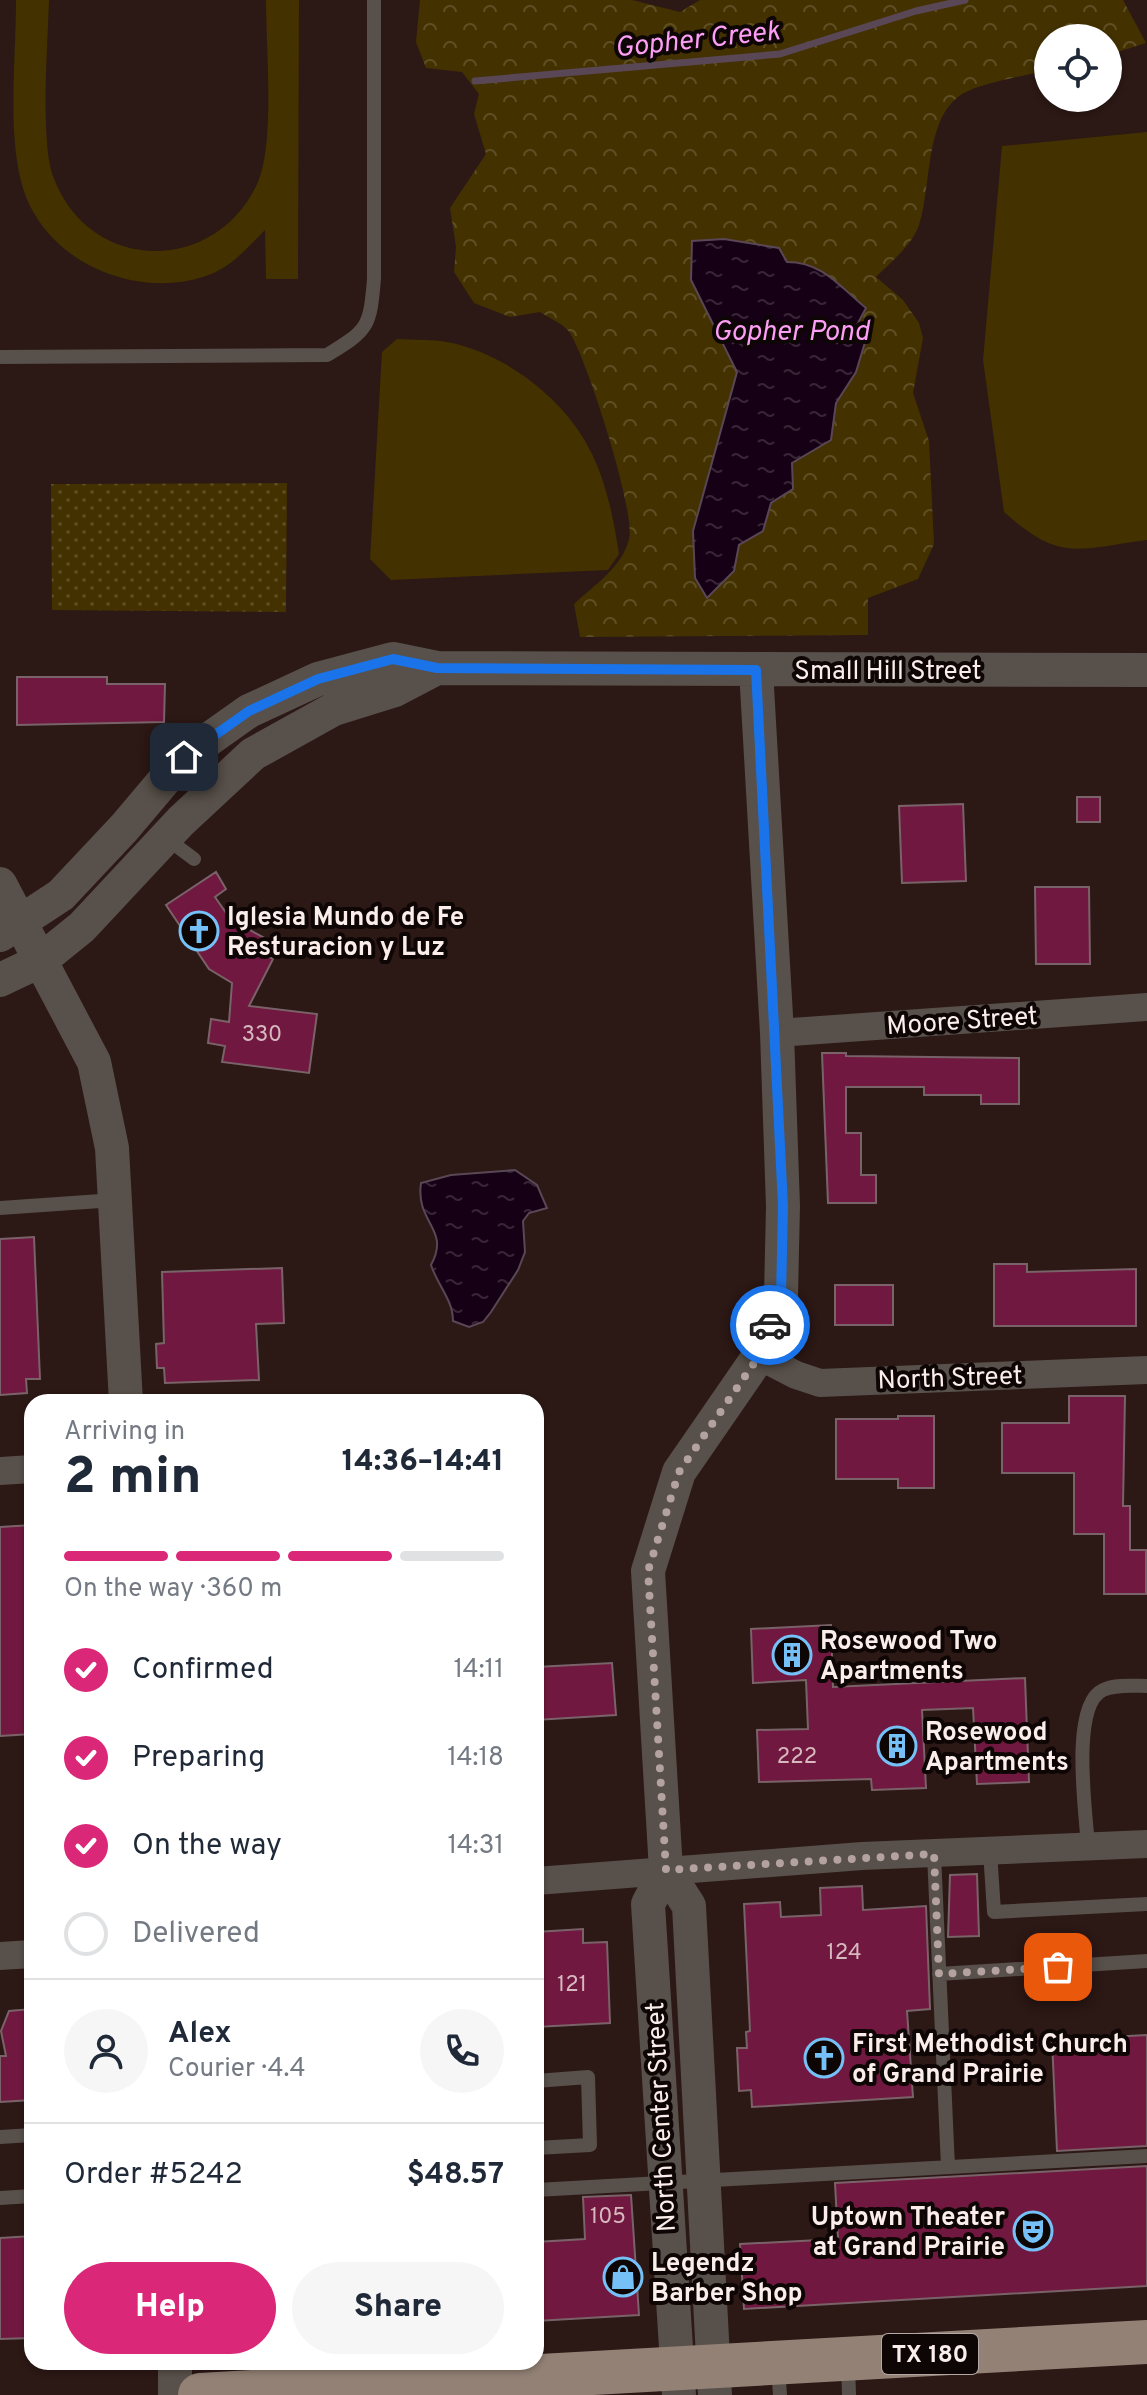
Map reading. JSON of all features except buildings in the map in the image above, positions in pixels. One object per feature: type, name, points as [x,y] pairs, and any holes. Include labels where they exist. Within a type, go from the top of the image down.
[{"type":"main road","name":"TX 180","points":[[200,2395],[848,2377],[1147,2342]]},
{"type":"street","name":"Small Hill Street","points":[[10,930],[61,895],[124,828],[184,757],[249,711],[318,679],[393,659],[437,668],[1147,670]]},
{"type":"street","name":"Small Hill Street","points":[[0,980],[40,961],[82,927],[165,838],[253,754],[334,709],[395,690],[437,668]]},
{"type":"street","name":"North Center Street","points":[[696,2381],[703,2178],[689,1906],[666,1870],[648,1571],[679,1472],[759,1356],[781,1296],[783,1206],[777,1033],[756,670]]},
{"type":"street","points":[[0,884],[10,930],[40,961],[94,1062],[112,1148],[117,1200],[126,1394]]},
{"type":"street","name":"Moore Street","points":[[777,1033],[1147,1007]]},
{"type":"street","name":"North Street","points":[[759,1356],[820,1383],[1147,1370]]},
{"type":"street","points":[[0,1471],[24,1470]]},
{"type":"street","points":[[544,1880],[666,1870],[1147,1844]]},
{"type":"street","name":"North Center Street","points":[[666,1870],[648,1904],[664,2181],[696,2381]]},
{"type":"street","points":[[0,1956],[24,1954]]},
{"type":"street","points":[[175,2370],[175,2395]]},
{"type":"lane","points":[[0,357],[327,355],[355,338],[371,319],[374,279],[374,0]]},
{"type":"lane","points":[[165,838],[194,859]]},
{"type":"lane","points":[[0,1208],[117,1200]]},
{"type":"lane","points":[[1088,1846],[1083,1729],[1092,1699],[1105,1689],[1147,1686]]},
{"type":"lane","points":[[990,1851],[994,1912],[1147,1904]]},
{"type":"lane","points":[[934,1854],[948,2167]]},
{"type":"lane","points":[[939,1974],[1147,1961]]},
{"type":"lane","points":[[544,2080],[588,2077],[590,2145],[544,2148]]},
{"type":"lane","points":[[0,2137],[24,2136]]},
{"type":"lane","points":[[544,2189],[703,2178],[1147,2156]]},
{"type":"lane","points":[[0,2198],[24,2196]]},
{"type":"green space","points":[[16,0],[49,0],[46,90],[49,160],[53,176],[70,208],[94,232],[122,246],[153,251],[184,247],[213,234],[239,213],[258,182],[268,119],[266,0],[299,0],[298,279],[266,279],[265,230],[221,269],[203,277],[175,283],[117,277],[90,266],[66,250],[45,230],[30,205],[16,156],[13,112]]},
{"type":"green space","points":[[420,0],[632,0],[680,12],[700,0],[1123,0],[1146,43],[1122,51],[1122,24],[1034,24],[1034,73],[982,86],[964,93],[951,103],[936,134],[916,232],[876,277],[903,300],[919,323],[923,338],[913,393],[929,441],[934,544],[918,579],[868,598],[868,635],[580,637],[574,604],[614,567],[629,539],[629,523],[618,469],[587,373],[570,333],[540,312],[510,317],[474,303],[454,272],[456,247],[450,208],[486,154],[474,114],[479,94],[462,72],[426,68],[416,42]]},
{"type":"green space","points":[[1147,132],[1147,540],[1086,549],[1056,546],[1024,528],[1004,512],[983,360],[1002,146]]},
{"type":"green space","points":[[397,339],[445,342],[494,358],[534,384],[568,416],[592,454],[609,503],[619,554],[608,570],[391,580],[370,559],[382,352]]},
{"type":"green space","points":[[287,483],[286,612],[52,610],[51,484]]},
{"type":"water","name":"Gopher Pond","points":[[724,239],[779,248],[787,262],[811,266],[830,277],[866,308],[857,325],[866,339],[856,372],[836,403],[831,440],[792,463],[793,489],[771,503],[763,531],[739,545],[734,571],[707,598],[695,578],[693,531],[737,372],[691,280],[692,241]]},
{"type":"water","points":[[515,1170],[537,1185],[547,1208],[529,1213],[523,1221],[525,1252],[518,1270],[483,1322],[469,1327],[453,1321],[451,1306],[431,1265],[437,1243],[423,1208],[421,1183],[451,1175]]},
{"type":"waterway","name":"Gopher Creek","points":[[475,81],[780,54],[916,11],[965,0]]},
{"type":"way so far","points":[[770,1325],[759,1356],[679,1472],[648,1571],[666,1870],[934,1854],[939,1974],[1058,1967]]},
{"type":"place","name":"Iglesia Mundo de Fe Resturacion y Luz","points":[[199,931]]},
{"type":"place","name":"Rosewood Two Apartments","points":[[792,1655]]},
{"type":"place","name":"Rosewood Apartments","points":[[897,1746]]},
{"type":"place","name":"First Methodist Church of Grand Prairie","points":[[824,2058]]},
{"type":"place","name":"Uptown Theater at Grand Prairie","points":[[1033,2231]]},
{"type":"place","name":"Legendz Barber Shop","points":[[623,2277]]},
{"type":"route","points":[[184,757],[249,711],[318,679],[393,659],[437,668],[756,670],[777,1033],[783,1206],[781,1296],[770,1325]]}]
